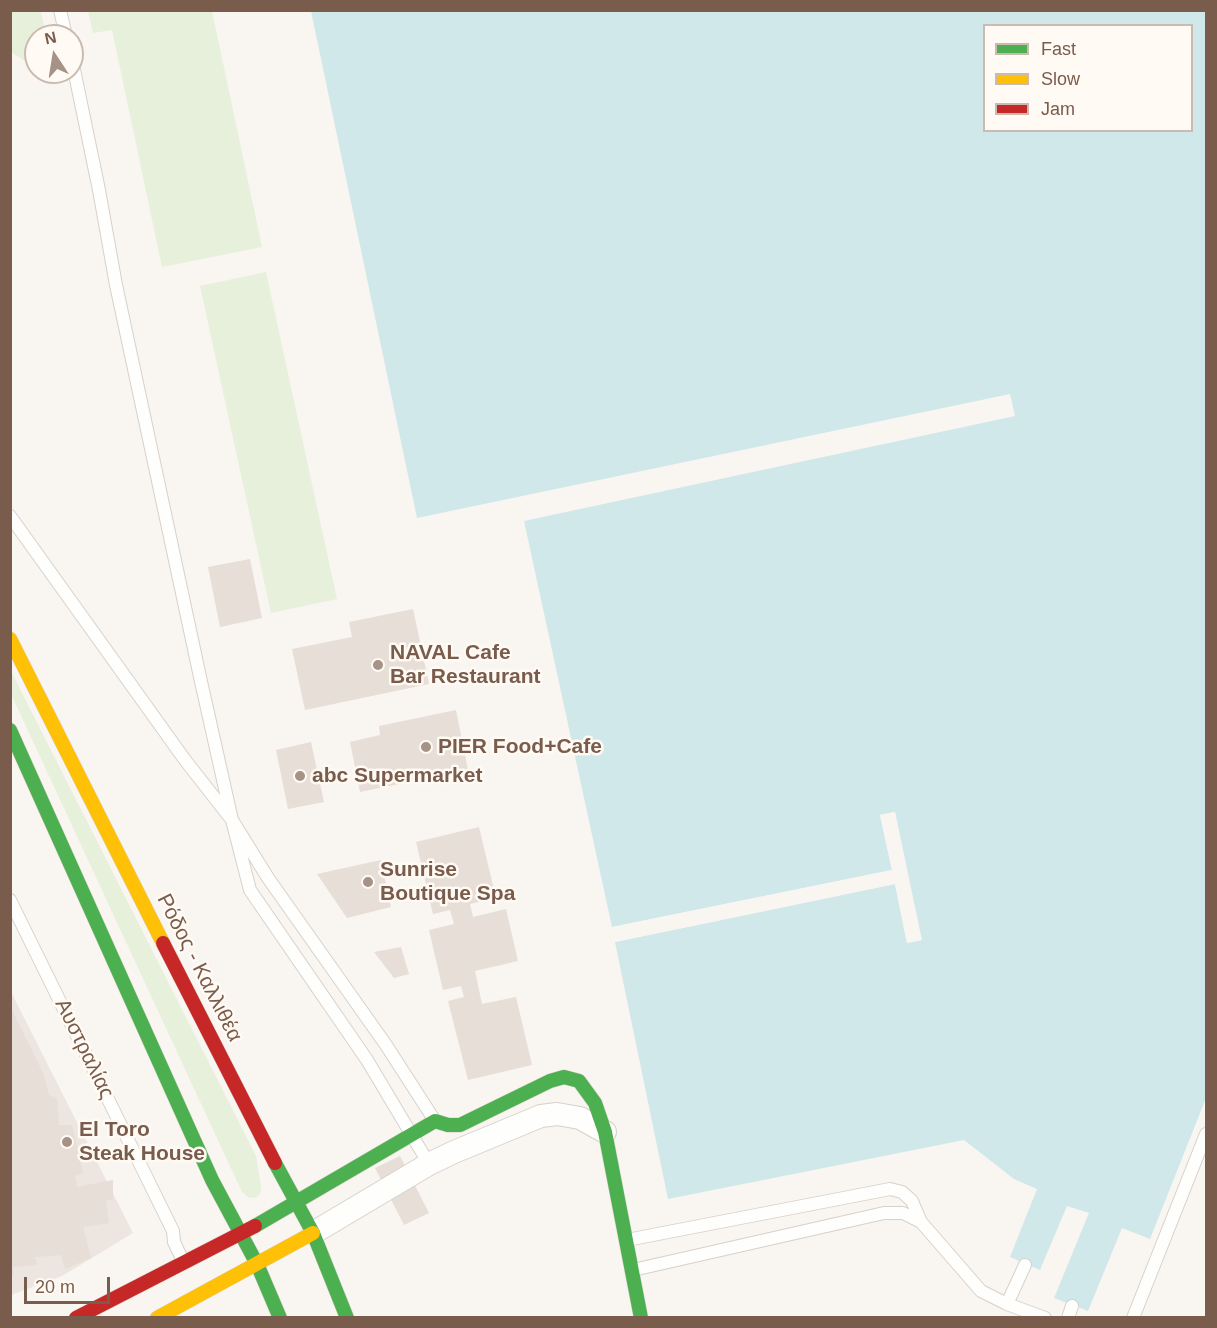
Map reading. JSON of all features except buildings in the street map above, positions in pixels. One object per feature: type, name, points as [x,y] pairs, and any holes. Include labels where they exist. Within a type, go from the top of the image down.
[{"type":"main road","name":"Ρόδος - Καλλιθέα","points":[[10,639],[253,1122],[313,1233],[347,1317]]},
{"type":"main road","points":[[10,730],[212,1180],[257,1264],[280,1317]]},
{"type":"main road","points":[[76,1317],[241,1235],[435,1120],[448,1125],[460,1125],[550,1081],[564,1077],[579,1081],[595,1103],[605,1132],[641,1317]]},
{"type":"main road","points":[[157,1317],[313,1233]]},
{"type":"street","points":[[313,1233],[429,1164],[449,1144],[541,1116],[557,1114],[580,1118],[605,1132]]},
{"type":"lane","points":[[77,84],[98,180],[118,296],[232,820],[250,890],[367,1060],[429,1164]]},
{"type":"lane","points":[[10,516],[184,760],[232,820],[268,878],[386,1045],[449,1144]]},
{"type":"lane","name":"Αυστραλίας","points":[[10,900],[173,1231],[174,1242],[184,1263]]},
{"type":"lane","points":[[1132,1317],[1206,1134]]},
{"type":"lane","points":[[627,1241],[890,1189],[902,1192],[912,1201],[921,1222],[981,1291],[1007,1304],[1045,1317]]},
{"type":"lane","points":[[632,1270],[885,1213],[903,1213],[921,1222]]},
{"type":"lane","points":[[1007,1304],[1025,1265]]},
{"type":"shaded area","points":[[10,990],[133,1233],[62,1276],[11,1295]]},
{"type":"green space","points":[[11,10],[41,11],[44,24],[24,24],[24,60],[11,52]]},
{"type":"green space","points":[[88,11],[212,11],[262,247],[162,267],[112,30],[93,33]]},
{"type":"green space","points":[[266,272],[337,599],[271,613],[200,286]]},
{"type":"green space","points":[[10,669],[256,1156],[261,1187],[261,1192],[257,1197],[249,1198],[242,1192],[11,694]]},
{"type":"water","points":[[311,11],[1206,11],[1206,1098],[1150,1239],[1122,1228],[1088,1311],[1054,1298],[1089,1213],[1067,1206],[1040,1270],[1010,1257],[1037,1189],[1014,1179],[964,1140],[668,1199],[615,942],[895,884],[907,943],[921,940],[895,812],[880,815],[892,870],[612,927],[524,521],[1015,416],[1010,394],[417,518]]},
{"type":"pier","points":[[895,812],[922,940],[907,943],[895,884],[615,942],[615,939],[895,881],[898,883],[909,940],[918,938],[892,815],[884,817],[895,870],[893,873],[613,930],[612,927],[892,870],[880,815]]},
{"type":"traffic: fast","points":[[10,730],[212,1180],[257,1264],[280,1318]]},
{"type":"traffic: fast","points":[[255,1226],[435,1121],[448,1125],[460,1125],[550,1081],[564,1077],[579,1081],[595,1103],[605,1132],[641,1318]]},
{"type":"traffic: fast","points":[[275,1163],[313,1233],[347,1318]]},
{"type":"traffic: slow","points":[[10,639],[163,943]]},
{"type":"traffic: slow","points":[[157,1318],[313,1233]]},
{"type":"traffic: jam","points":[[163,943],[275,1163]]},
{"type":"traffic: jam","points":[[76,1318],[255,1226]]},
{"type":"place","name":"NAVAL Cafe Bar Restaurant","points":[[378,665]]},
{"type":"place","name":"PIER Food+Cafe","points":[[426,747]]},
{"type":"place","name":"abc Supermarket","points":[[300,776]]},
{"type":"place","name":"Sunrise Boutique Spa","points":[[368,882]]},
{"type":"place","name":"El Toro Steak House","points":[[67,1142]]}]
